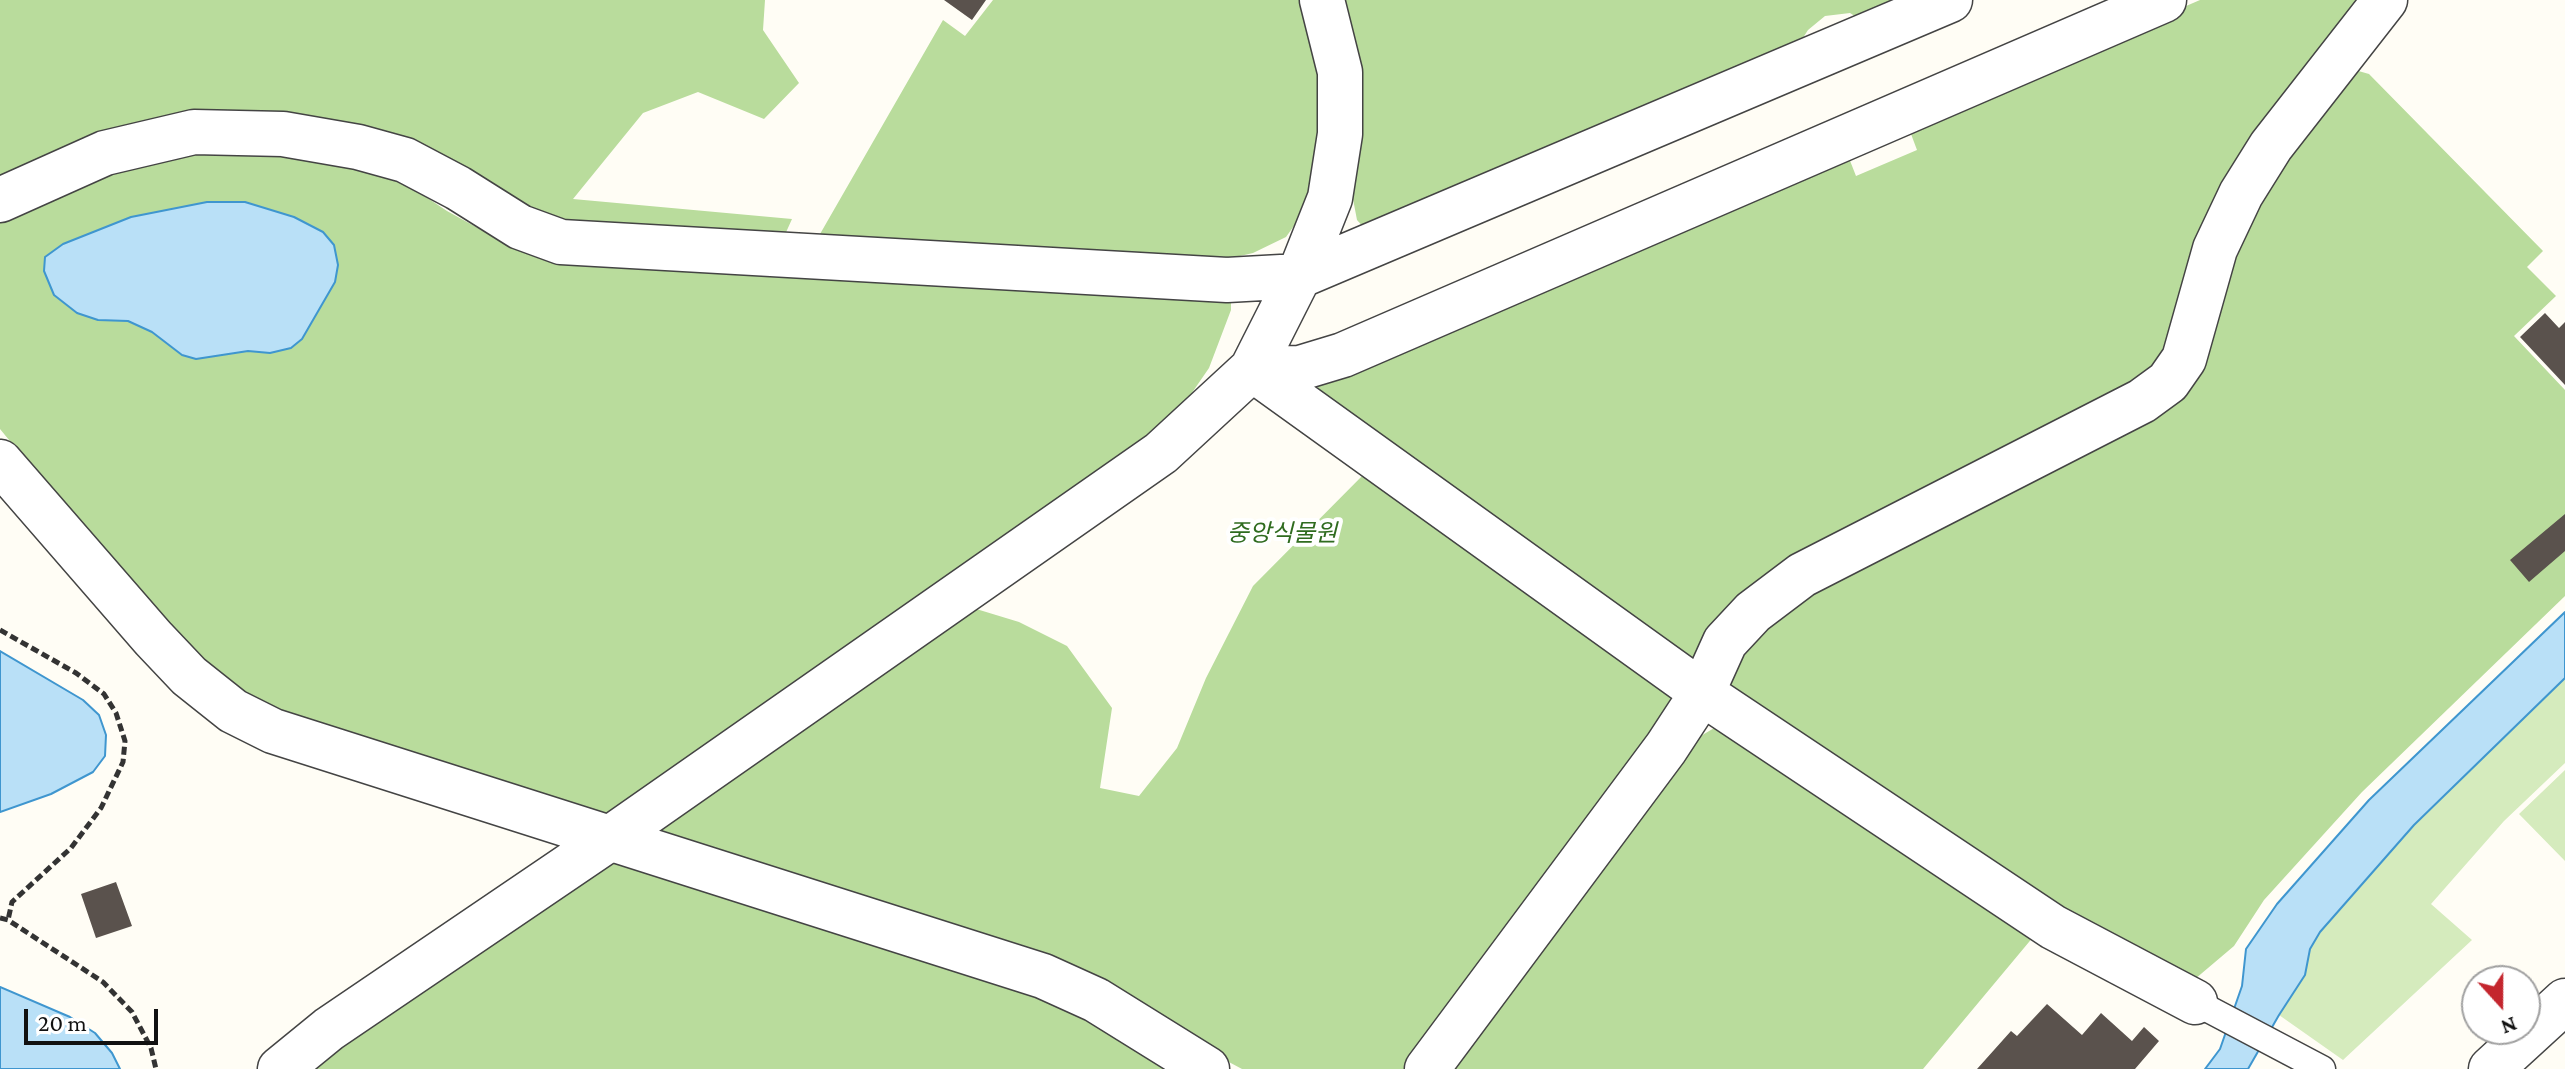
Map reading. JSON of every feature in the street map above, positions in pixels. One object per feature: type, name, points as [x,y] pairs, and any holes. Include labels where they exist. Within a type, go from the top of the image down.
[{"type":"street","points":[[280,1069],[329,1029],[609,839],[1161,453],[1252,369],[1299,276],[1330,198],[1340,134],[1340,72],[1322,0]]},
{"type":"street","points":[[0,200],[105,153],[194,132],[283,134],[358,147],[405,160],[458,188],[520,227],[561,242],[1227,280],[1299,276],[1950,0]]},
{"type":"street","points":[[1252,369],[1300,368],[1343,355],[2164,0]]},
{"type":"street","points":[[1427,1069],[1666,748],[1702,693],[1725,642],[1753,612],[1802,575],[2142,401],[2168,382],[2184,359],[2215,249],[2241,194],[2271,146],[2385,0]]},
{"type":"street","points":[[1252,369],[1702,693],[2053,927],[2195,1002]]},
{"type":"street","points":[[0,462],[153,638],[189,676],[233,711],[273,731],[1043,976],[1096,1000],[1207,1069]]},
{"type":"street","points":[[2491,1069],[2565,1001]]},
{"type":"lane","points":[[2195,1002],[2322,1069]]},
{"type":"path","points":[[0,630],[76,673],[104,694],[116,713],[125,741],[123,762],[101,808],[71,848],[12,902],[8,920]]},
{"type":"path","points":[[0,918],[8,920],[103,982],[132,1012],[151,1048],[156,1069]]},
{"type":"green space","points":[[0,0],[765,0],[763,30],[799,83],[764,119],[698,92],[643,113],[573,199],[792,219],[783,239],[557,227],[281,123],[0,187]]},
{"type":"green space","points":[[993,0],[1314,0],[1330,83],[1311,202],[1286,237],[1253,253],[1214,262],[816,241],[943,20],[965,36]]},
{"type":"green space","points":[[1338,0],[1922,0],[1867,24],[1850,13],[1825,16],[1808,30],[1790,58],[1366,230],[1357,220],[1353,199],[1362,129]]},
{"type":"green space","points":[[2200,0],[2370,0],[2163,366],[1690,664],[1317,392],[1319,382],[1847,153],[1856,176],[1917,150],[1908,126]]},
{"type":"green space","points":[[2355,70],[2369,74],[2543,251],[2527,267],[2556,296],[2514,336],[2565,390],[2565,596],[2362,792],[2264,900],[2234,946],[2195,979],[2078,917],[1732,702],[1723,683],[1761,615],[2101,443],[2215,314],[2256,196]]},
{"type":"green space","points":[[202,145],[284,149],[399,179],[447,211],[507,244],[1231,302],[1231,310],[1209,368],[1187,400],[1157,430],[605,818],[238,697],[156,619],[0,429],[0,215],[38,194]]},
{"type":"green space","points":[[1368,470],[1680,702],[1415,1069],[1242,1069],[1197,1045],[659,836],[659,827],[973,608],[1019,622],[1067,646],[1112,708],[1100,788],[1139,796],[1177,748],[1206,678],[1253,586]]},
{"type":"green space","points":[[2565,678],[2565,763],[2504,821],[2431,904],[2472,940],[2343,1060],[2279,1015],[2305,975],[2310,949],[2320,932],[2414,825]]},
{"type":"green space","points":[[1721,724],[2039,930],[1923,1069],[1450,1069],[1699,737]]},
{"type":"green space","points":[[2565,770],[2565,861],[2519,814]]},
{"type":"green space","points":[[619,860],[1035,986],[1189,1069],[303,1069],[597,866]]},
{"type":"water","points":[[207,202],[245,202],[294,217],[323,232],[334,245],[338,265],[335,282],[302,339],[291,348],[270,353],[248,351],[196,359],[182,355],[152,332],[128,321],[98,320],[77,313],[54,295],[44,271],[45,257],[63,244],[131,217]]},
{"type":"water","points":[[2565,612],[2565,678],[2414,825],[2320,932],[2310,949],[2305,975],[2248,1069],[2205,1069],[2220,1049],[2242,986],[2246,949],[2277,904],[2369,800]]},
{"type":"water","points":[[0,651],[83,700],[99,715],[106,735],[105,756],[93,772],[51,794],[0,812]]},
{"type":"water","points":[[0,987],[70,1017],[95,1033],[112,1053],[120,1069],[0,1069]]},
{"type":"building","points":[[944,0],[986,0],[972,20]]},
{"type":"building","points":[[2545,313],[2559,328],[2565,322],[2565,385],[2520,337]]},
{"type":"building","points":[[2565,514],[2565,551],[2529,582],[2510,560]]},
{"type":"building","points":[[116,882],[132,926],[96,938],[81,894]]},
{"type":"building","points":[[2047,1004],[2082,1035],[2101,1013],[2132,1041],[2144,1027],[2159,1041],[2135,1069],[1977,1069],[2011,1031],[2017,1036]]},
{"type":"park label","name":"중앙식물원","points":[[1282,534]]}]
